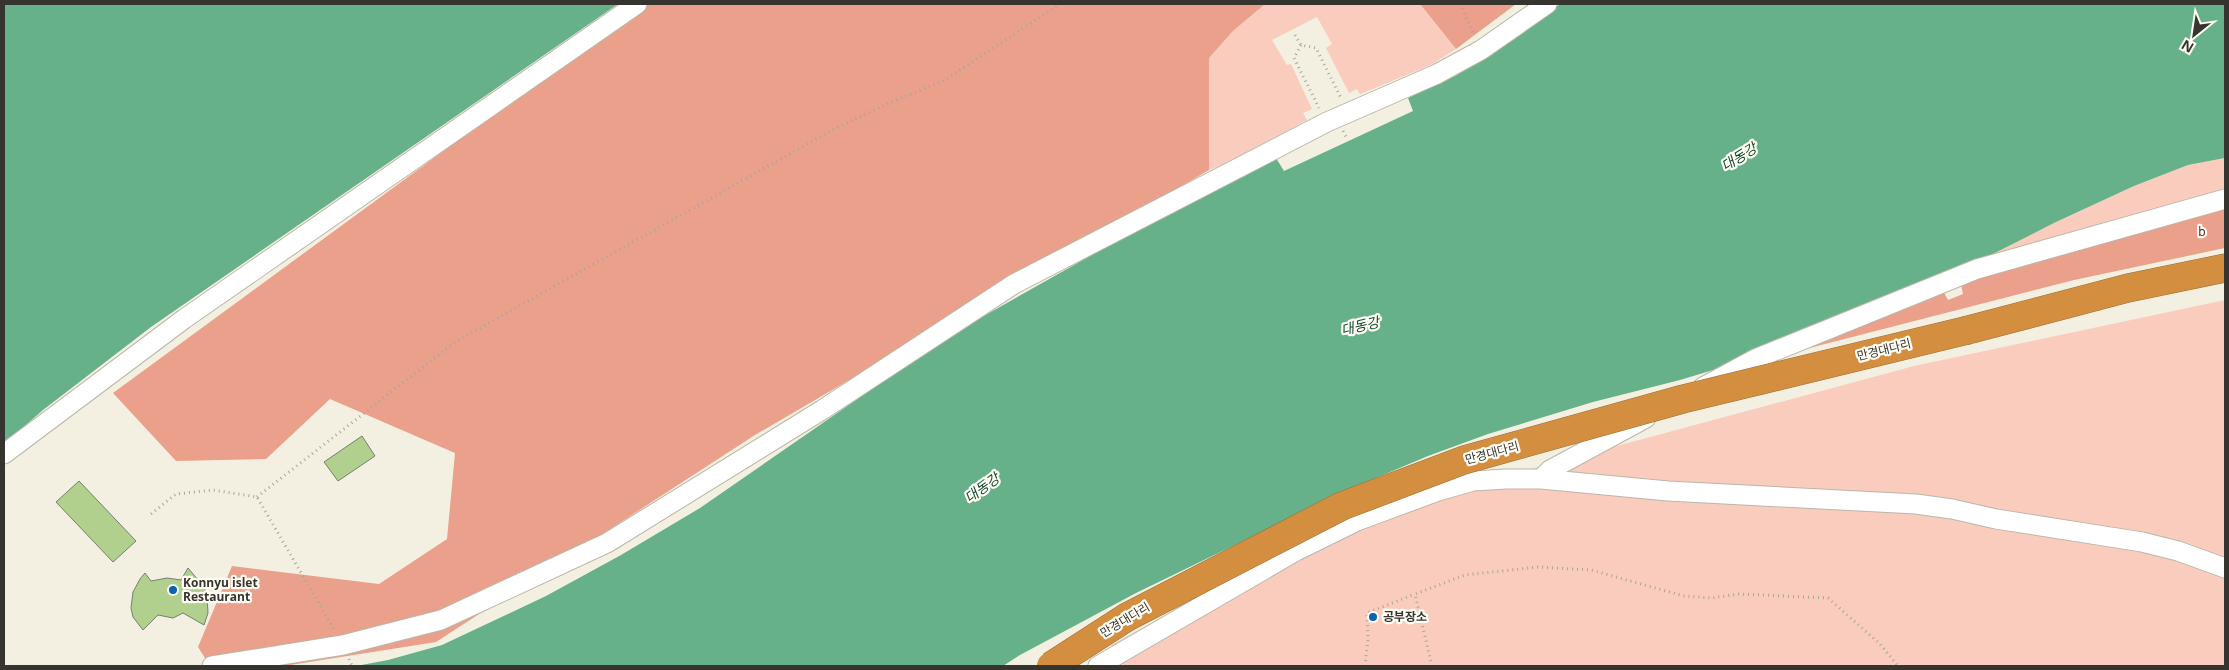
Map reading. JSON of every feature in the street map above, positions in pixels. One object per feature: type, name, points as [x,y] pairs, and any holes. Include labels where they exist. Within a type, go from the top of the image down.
[{"type":"highway","name":"만경대다리","points":[[1051,666],[1127,617],[1342,506],[1464,460],[1684,399],[1968,330],[2128,288],[2225,268]]},
{"type":"street","points":[[4,454],[184,319],[637,4]]},
{"type":"street","points":[[212,666],[343,645],[442,620],[607,543],[822,410],[1014,284],[1326,122],[1437,74],[1480,50],[1546,4]]},
{"type":"street","points":[[1541,480],[1550,470],[1755,359],[1952,277],[1977,268],[2225,199]]},
{"type":"street","points":[[1098,666],[1296,552],[1357,521],[1438,491],[1473,482],[1506,479],[1952,508],[1996,519],[2142,542],[2178,551],[2225,568]]},
{"type":"path","points":[[150,514],[176,494],[213,490],[257,497],[455,342],[836,128],[894,100],[945,80],[1060,4]]},
{"type":"path","points":[[1460,4],[1480,50]]},
{"type":"path","points":[[1296,35],[1301,45]]},
{"type":"path","points":[[1301,45],[1316,48],[1340,96]]},
{"type":"path","points":[[1301,45],[1294,58],[1318,106]]},
{"type":"path","points":[[1343,130],[1347,139]]},
{"type":"path","points":[[257,497],[343,645],[351,664]]},
{"type":"path","points":[[1365,666],[1368,640],[1367,613],[1465,575],[1538,567],[1591,570],[1684,596],[1712,598],[1738,594],[1828,598],[1880,644],[1898,666]]},
{"type":"path","points":[[1416,594],[1432,666]]},
{"type":"shaded area","points":[[1265,4],[1420,4],[1456,49],[1431,65],[1360,94],[1357,89],[1349,93],[1326,48],[1332,44],[1317,17],[1272,40],[1287,65],[1291,64],[1312,109],[1303,113],[1307,120],[1227,163],[1209,170],[1209,58],[1233,31]]},
{"type":"shaded area","points":[[2225,158],[2225,193],[1979,261],[2056,222],[2134,186],[2188,165]]},
{"type":"shaded area","points":[[2225,300],[2225,666],[1123,666],[1111,645],[1328,529],[1487,481],[1914,366]]},
{"type":"green space","points":[[644,4],[1265,4],[1233,31],[1209,58],[1209,170],[755,435],[436,642],[284,666],[210,666],[198,647],[232,566],[379,584],[447,539],[455,453],[330,399],[266,459],[176,461],[113,393]]},
{"type":"green space","points":[[1420,4],[1516,4],[1456,49]]},
{"type":"green space","name":"b","points":[[2225,204],[2225,248],[2074,280],[1790,353],[1941,287],[1948,300],[1963,294],[1960,280]]},
{"type":"water","points":[[4,4],[618,4],[151,327],[43,410],[4,444]]},
{"type":"water","name":"대동강","points":[[1560,4],[2225,4],[2225,158],[2188,165],[2134,186],[2056,222],[1979,261],[1743,361],[1680,380],[1593,402],[1488,434],[1428,456],[1350,489],[1136,593],[1003,666],[356,666],[388,660],[442,645],[546,596],[621,555],[700,508],[950,335],[1168,212],[1276,158],[1284,171],[1413,111],[1408,98],[1457,75]]},
{"type":"building","points":[[362,436],[375,456],[338,481],[324,462]]},
{"type":"building","points":[[79,481],[136,541],[113,562],[56,502]]},
{"type":"building","points":[[188,568],[204,587],[207,595],[208,613],[204,625],[183,613],[173,618],[158,615],[143,630],[133,617],[131,608],[133,592],[140,579],[145,573],[151,581],[167,578],[181,580]]},
{"type":"place","name":"Konnyu islet Restaurant","points":[[173,590]]},
{"type":"place","name":"공부장소","points":[[1373,617]]}]
